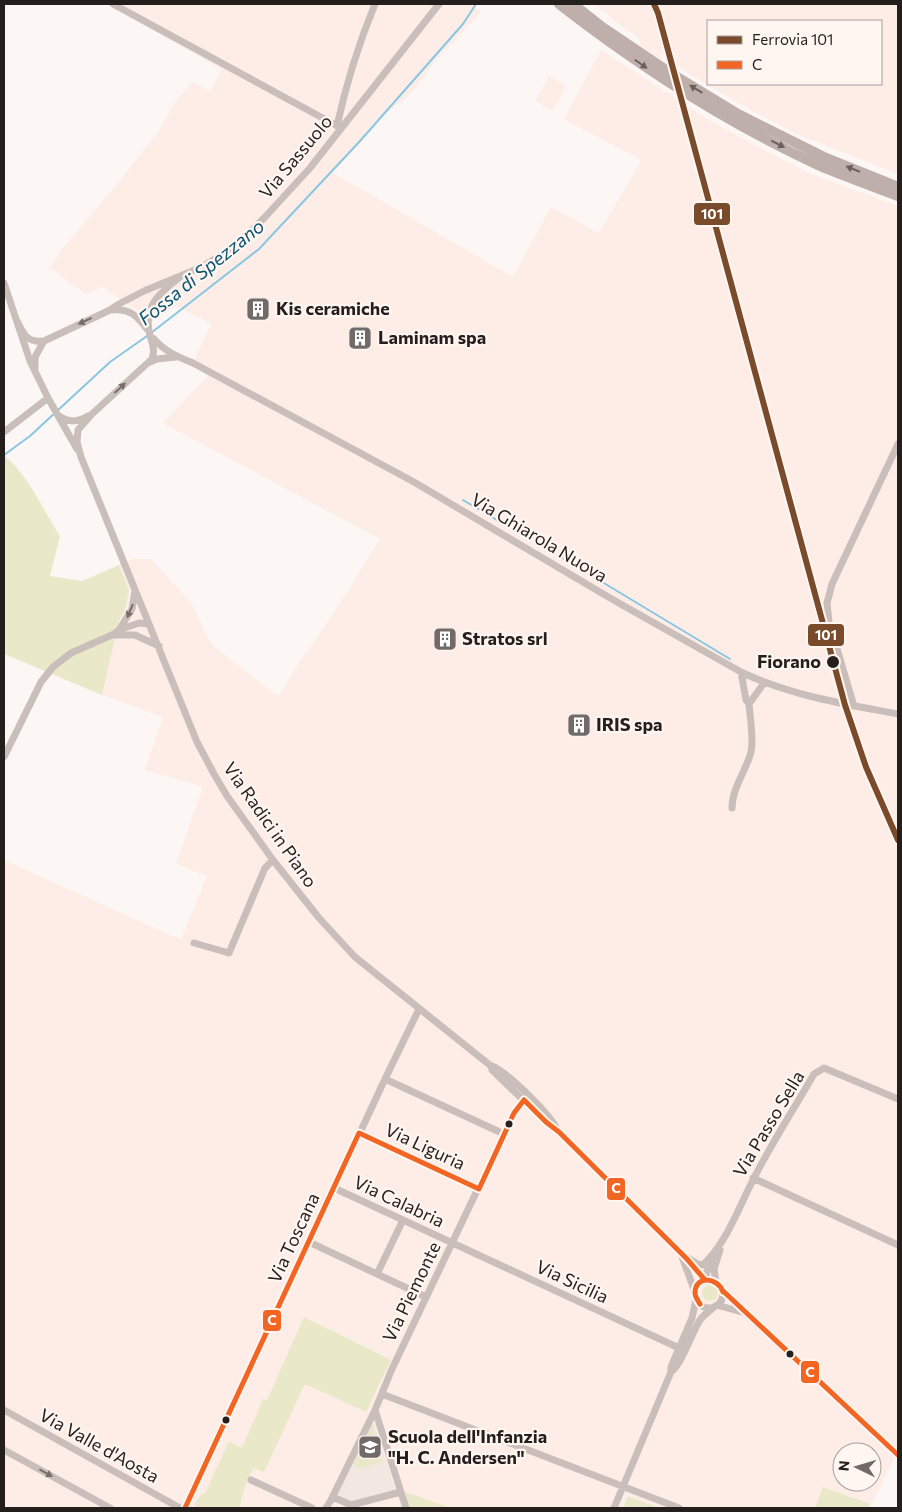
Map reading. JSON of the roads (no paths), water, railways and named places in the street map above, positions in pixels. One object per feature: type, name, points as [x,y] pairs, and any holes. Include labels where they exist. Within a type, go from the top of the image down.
[{"type":"highway","points":[[559,4],[666,81],[821,166],[898,196]]},
{"type":"highway","points":[[573,4],[602,27],[736,118],[826,158],[898,187]]},
{"type":"street","points":[[113,4],[339,127],[341,107],[352,68],[376,4]]},
{"type":"street","name":"Via Sassuolo","points":[[110,310],[117,304],[181,276],[222,255],[248,234],[310,168],[339,127],[438,4]]},
{"type":"street","points":[[148,328],[150,311],[154,300],[181,276]]},
{"type":"street","points":[[4,283],[34,369],[48,398],[80,453]]},
{"type":"street","points":[[17,321],[25,336],[36,342],[44,341],[110,310],[120,309],[131,312],[148,328],[155,344],[154,353],[149,362],[92,414],[77,432],[80,453]]},
{"type":"street","points":[[34,369],[35,357],[44,341]]},
{"type":"street","name":"Via Ghiarola Nuova","points":[[155,344],[176,357],[193,364],[414,482],[610,598],[741,672],[764,683],[800,694],[898,714]]},
{"type":"street","points":[[149,362],[176,357]]},
{"type":"street","points":[[4,432],[48,398]]},
{"type":"street","points":[[61,419],[74,422],[92,414]]},
{"type":"street","points":[[854,706],[829,622],[827,603],[832,584],[898,444]]},
{"type":"street","name":"Via Radici in Piano","points":[[80,453],[198,742],[214,774],[242,818],[319,918],[356,957],[491,1066]]},
{"type":"street","points":[[119,630],[132,609],[136,590]]},
{"type":"street","points":[[4,757],[41,682],[53,667],[71,653],[119,630],[139,624],[149,624]]},
{"type":"street","points":[[135,636],[149,624]]},
{"type":"street","points":[[112,634],[135,636],[159,646]]},
{"type":"street","points":[[732,808],[732,799],[751,751],[748,704],[741,672]]},
{"type":"street","points":[[748,704],[764,683]]},
{"type":"street","points":[[194,943],[229,953],[265,868],[273,860]]},
{"type":"street","name":"Via Toscana","points":[[185,1508],[384,1079],[419,1009]]},
{"type":"street","points":[[491,1066],[504,1073],[515,1083],[547,1115],[559,1132]]},
{"type":"street","points":[[491,1066],[492,1070],[559,1132],[683,1255],[693,1268],[706,1280],[716,1282],[745,1313],[898,1455]]},
{"type":"street","name":"Via Passo Sella","points":[[706,1280],[706,1274],[713,1255],[721,1243],[753,1178],[814,1074],[824,1068],[898,1099]]},
{"type":"street","points":[[384,1079],[504,1134]]},
{"type":"street","points":[[515,1083],[516,1088],[524,1096],[524,1100]]},
{"type":"street","points":[[524,1100],[529,1101],[542,1114],[547,1115]]},
{"type":"street","name":"Via Piemonte","points":[[326,1508],[375,1410],[426,1297],[514,1113],[524,1100]]},
{"type":"street","name":"Via Liguria","points":[[360,1133],[478,1188]]},
{"type":"street","points":[[753,1178],[898,1245]]},
{"type":"street","name":"Via Calabria","points":[[334,1188],[452,1243]]},
{"type":"street","points":[[377,1274],[403,1220]]},
{"type":"street","points":[[309,1242],[426,1297]]},
{"type":"street","name":"Via Sicilia","points":[[452,1243],[679,1348]]},
{"type":"street","name":"Via Passo Sella","points":[[716,1282],[714,1269],[721,1243]]},
{"type":"street","points":[[683,1255],[697,1264],[703,1265],[713,1255]]},
{"type":"street","points":[[683,1255],[699,1303],[706,1307],[716,1306],[745,1313]]},
{"type":"street","points":[[614,1508],[692,1318],[698,1286],[706,1280]]},
{"type":"street","points":[[671,1372],[675,1369],[704,1314],[716,1306],[722,1298],[722,1290]]},
{"type":"street","points":[[382,1394],[679,1508]]},
{"type":"street","name":"Via Valle d'Aosta","points":[[4,1410],[180,1508]]},
{"type":"street","points":[[375,1410],[406,1508]]},
{"type":"street","points":[[4,1450],[110,1508]]},
{"type":"street","points":[[251,1480],[312,1508]]},
{"type":"street","points":[[331,1500],[335,1498],[351,1505],[401,1492]]},
{"type":"waterway","name":"Fossa di Spezzano","points":[[151,333],[259,249],[360,141],[463,24],[476,4]]},
{"type":"waterway","name":"Fossa di Spezzano","points":[[4,455],[30,436],[110,362],[147,336]]},
{"type":"waterway","points":[[463,500],[526,537]]},
{"type":"waterway","points":[[559,556],[730,659]]},
{"type":"rail line","name":"101","points":[[654,4],[845,705],[866,767],[898,840]]},
{"type":"place","name":"Kis ceramiche","points":[[258,309]]},
{"type":"place","name":"Laminam spa","points":[[360,338]]},
{"type":"place","name":"Stratos srl","points":[[445,639]]},
{"type":"place","name":"Fiorano","points":[[833,662]]},
{"type":"place","name":"IRIS spa","points":[[579,725]]},
{"type":"place","name":"Scuola dell'Infanzia \"H. C. Andersen\"","points":[[370,1447]]}]
